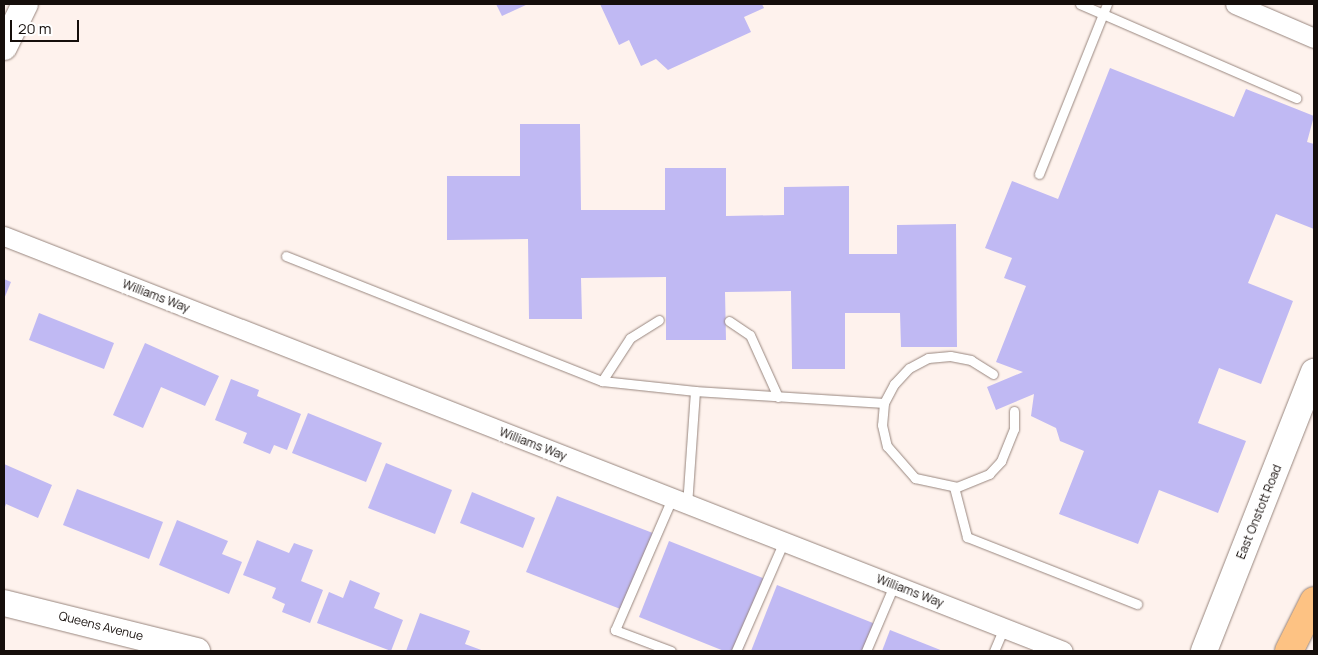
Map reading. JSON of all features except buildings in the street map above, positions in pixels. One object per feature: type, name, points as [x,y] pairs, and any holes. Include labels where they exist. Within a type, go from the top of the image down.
[{"type":"highway","points":[[1289,651],[1314,601]]},
{"type":"street","points":[[4,47],[25,4]]},
{"type":"street","points":[[1234,4],[1314,38]]},
{"type":"street","name":"Williams Way","points":[[4,236],[1063,651]]},
{"type":"street","name":"East Onstott Road","points":[[1204,651],[1314,372]]},
{"type":"street","name":"Queens Avenue","points":[[4,603],[197,651]]},
{"type":"lane","points":[[1080,4],[1105,8],[1296,98]]},
{"type":"lane","points":[[1039,174],[1105,8]]},
{"type":"lane","points":[[286,256],[602,381],[695,391],[884,403]]},
{"type":"lane","points":[[602,381],[630,338],[659,320]]},
{"type":"lane","points":[[728,321],[750,335],[778,397]]},
{"type":"lane","points":[[993,374],[971,360],[950,356],[928,358],[904,373],[884,403],[882,425],[898,464],[915,478],[954,487],[974,482],[1001,461],[1014,429],[1014,411]]},
{"type":"lane","points":[[671,651],[615,630],[679,501],[695,391]]},
{"type":"lane","points":[[954,487],[967,537],[1137,604]]},
{"type":"lane","points":[[736,651],[784,542]]},
{"type":"lane","points":[[866,651],[894,585]]},
{"type":"lane","points":[[994,651],[1004,628]]}]
